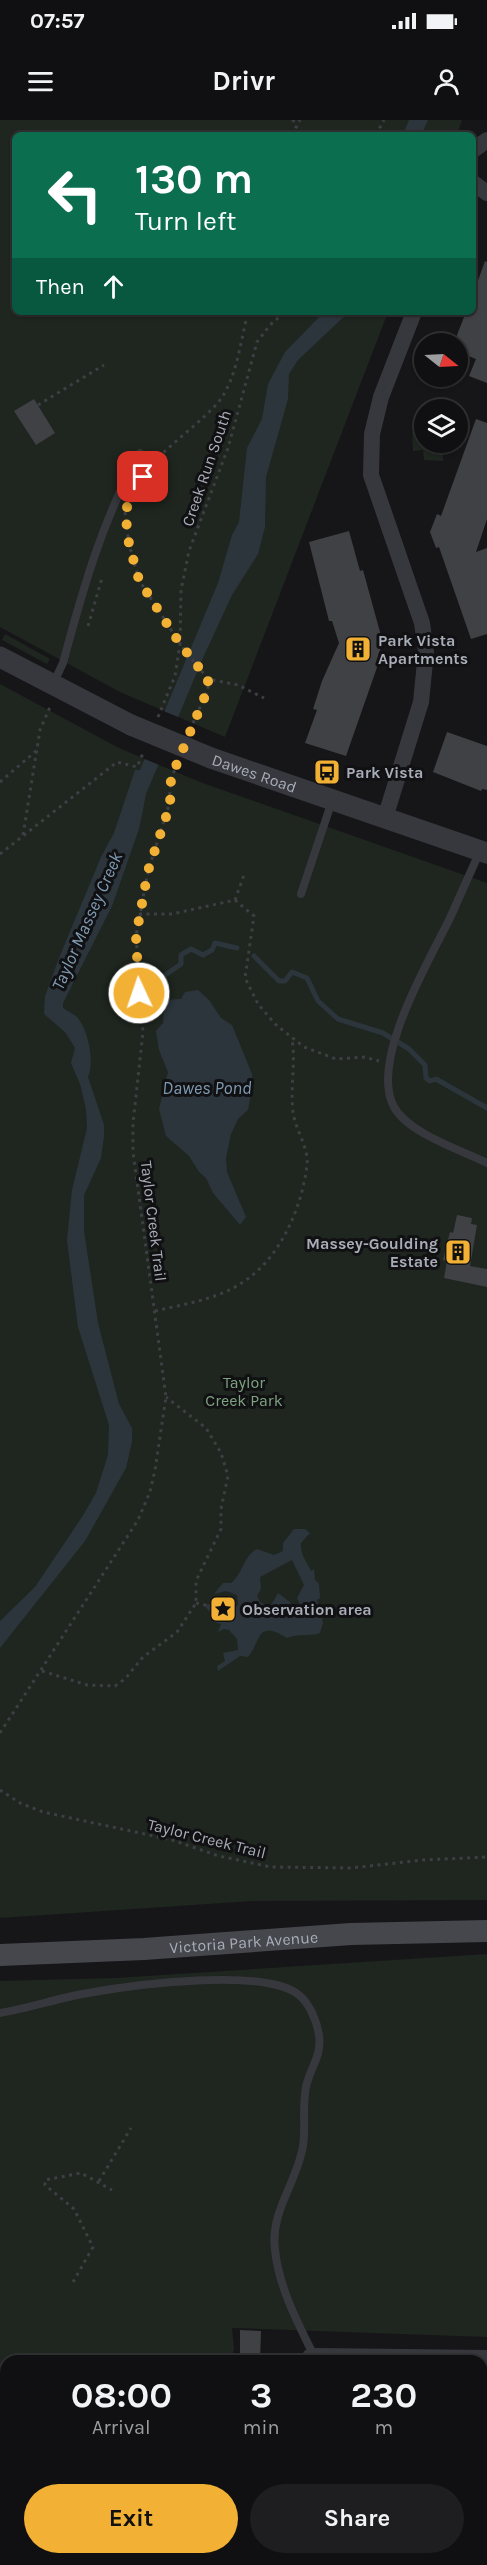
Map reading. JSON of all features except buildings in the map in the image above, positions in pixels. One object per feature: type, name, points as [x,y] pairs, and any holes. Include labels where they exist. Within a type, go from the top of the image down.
[{"type":"main road","name":"Victoria Park Avenue","points":[[0,1955],[144,1949],[351,1934],[487,1931]]},
{"type":"street","points":[[385,818],[421,702],[426,652],[422,623],[371,475],[372,434],[381,397],[413,315]]},
{"type":"street","name":"Dawes Road","points":[[0,657],[131,725],[211,758],[484,852]]},
{"type":"lane","points":[[53,685],[63,663],[109,516],[122,484],[140,453]]},
{"type":"lane","points":[[301,894],[332,801]]},
{"type":"lane","points":[[484,852],[419,975],[390,1060],[387,1082],[393,1107],[401,1116],[424,1132],[487,1163]]},
{"type":"lane","points":[[0,2013],[130,1986],[214,1980],[261,1982],[284,1987],[299,1995],[313,2016],[319,2035],[320,2053],[307,2085],[303,2111],[303,2145],[278,2212],[275,2243],[285,2292],[312,2355]]},
{"type":"path","points":[[292,120],[299,122]]},
{"type":"path","points":[[140,481],[152,464],[212,407],[227,388],[247,315]]},
{"type":"path","name":"Creek Run South","points":[[154,727],[175,676],[180,644],[181,590],[189,551],[228,448],[257,342],[270,325],[282,315]]},
{"type":"path","points":[[38,405],[104,365]]},
{"type":"path","points":[[122,520],[125,511],[129,544],[139,580],[183,648],[208,679],[238,686],[264,698]]},
{"type":"path","points":[[85,637],[104,571]]},
{"type":"path","points":[[186,739],[208,689],[208,679]]},
{"type":"path","points":[[23,837],[40,730],[50,707]]},
{"type":"path","points":[[0,854],[117,762],[137,767],[145,747]]},
{"type":"path","points":[[0,782],[37,750]]},
{"type":"path","name":"Taylor Creek Trail","points":[[0,1733],[138,1520],[150,1492],[155,1470],[166,1398],[134,1152],[133,1123],[143,1032],[136,936],[148,871],[170,805],[171,778],[179,759]]},
{"type":"path","points":[[235,900],[244,875]]},
{"type":"path","points":[[139,914],[172,914],[235,900]]},
{"type":"path","points":[[235,900],[254,916],[245,978],[258,1004],[275,1024],[304,1047],[336,1059],[390,1060]]},
{"type":"path","points":[[154,1311],[210,1298],[246,1281],[274,1253],[291,1222],[307,1163],[293,1114],[291,1084],[295,1056],[291,1037]]},
{"type":"path","points":[[42,1670],[87,1685],[115,1686],[125,1679],[143,1657],[177,1632],[196,1603],[196,1581],[221,1529],[221,1509],[228,1476],[221,1452],[206,1428],[166,1398]]},
{"type":"path","points":[[196,1603],[223,1609]]},
{"type":"path","name":"Taylor Creek Trail","points":[[0,1790],[20,1803],[43,1812],[172,1840],[219,1856],[271,1867],[351,1868],[423,1860],[487,1857]]},
{"type":"path","points":[[99,2181],[132,2128]]},
{"type":"path","points":[[73,2282],[93,2247],[74,2209],[45,2185],[45,2180],[81,2173],[112,2190]]},
{"type":"green space","points":[[0,120],[462,120],[458,132],[12,132],[12,315],[387,315],[225,737],[120,692],[0,627]]},
{"type":"green space","points":[[412,432],[414,432],[414,451]]},
{"type":"green space","points":[[423,453],[445,453],[443,461],[424,460]]},
{"type":"green space","points":[[5,634],[50,659],[47,664],[2,640]]},
{"type":"green space","name":"Taylor Creek Park","points":[[0,684],[119,748],[200,782],[487,883],[487,1900],[252,1901],[0,1918]]},
{"type":"green space","points":[[487,1954],[487,2337],[232,2328],[232,2355],[0,2355],[0,1981],[115,1978]]},
{"type":"water","points":[[409,120],[428,120],[422,132],[404,132]]},
{"type":"water","name":"Taylor Massey Creek","points":[[321,315],[346,315],[298,360],[289,374],[288,399],[266,477],[265,527],[258,554],[232,595],[202,660],[146,794],[139,829],[112,906],[63,1003],[63,1008],[76,1016],[84,1028],[91,1063],[88,1077],[104,1125],[101,1158],[84,1195],[84,1231],[98,1323],[119,1404],[132,1428],[132,1442],[126,1468],[85,1541],[0,1648],[0,1621],[35,1587],[82,1517],[96,1493],[108,1455],[109,1425],[78,1327],[67,1240],[72,1190],[87,1128],[86,1109],[80,1084],[71,1063],[75,1048],[65,1032],[44,1014],[45,996],[101,857],[114,833],[135,770],[140,770],[218,583],[232,535],[239,522],[247,448],[262,419],[268,384],[285,352]]},
{"type":"water","name":"Dawes Pond","points":[[198,990],[209,1000],[221,1018],[232,1025],[252,1074],[253,1083],[248,1110],[238,1119],[231,1134],[226,1158],[227,1172],[246,1217],[240,1225],[213,1193],[206,1178],[199,1172],[189,1156],[166,1136],[159,1109],[168,1072],[159,1050],[156,1031],[163,1023],[165,1000],[181,999],[185,992]]},
{"type":"water","points":[[294,1529],[305,1529],[310,1533],[301,1543],[301,1548],[311,1571],[314,1569],[315,1580],[319,1584],[320,1598],[317,1600],[323,1623],[320,1633],[287,1638],[277,1632],[264,1631],[248,1657],[240,1656],[218,1671],[217,1666],[225,1661],[223,1653],[238,1650],[237,1639],[229,1630],[224,1629],[218,1632],[221,1624],[214,1622],[211,1613],[203,1604],[218,1605],[222,1612],[232,1612],[238,1604],[237,1595],[226,1591],[214,1594],[223,1583],[231,1583],[235,1579],[252,1552],[257,1549],[274,1555],[283,1551],[283,1543]],"holes":[[[292,1560],[304,1585],[297,1598],[302,1609],[297,1614],[292,1612],[290,1602],[278,1593],[270,1607],[260,1602],[257,1596],[261,1589],[260,1577]]]},
{"type":"pier","points":[[161,710],[183,719],[162,766],[142,758]]},
{"type":"waterway","points":[[165,1005],[144,996],[143,977],[149,974],[164,976],[181,964],[181,955],[191,949],[203,955],[212,950],[215,943],[237,948]]},
{"type":"waterway","points":[[254,956],[279,981],[285,981],[292,972],[307,978],[318,1001],[338,1019],[383,1033],[409,1049],[425,1065],[426,1078],[430,1081],[436,1079],[487,1108]]},
{"type":"place","name":"Park Vista Apartments","points":[[358,649]]},
{"type":"place","name":"Park Vista","points":[[327,772]]},
{"type":"place","name":"Massey-Goulding Estate","points":[[458,1252]]},
{"type":"place","name":"Observation area","points":[[223,1609]]},
{"type":"route","points":[[139,993],[136,936],[148,871],[170,805],[171,778],[208,689],[208,679],[180,644],[139,580],[129,544],[125,511],[134,490],[143,477]]}]
